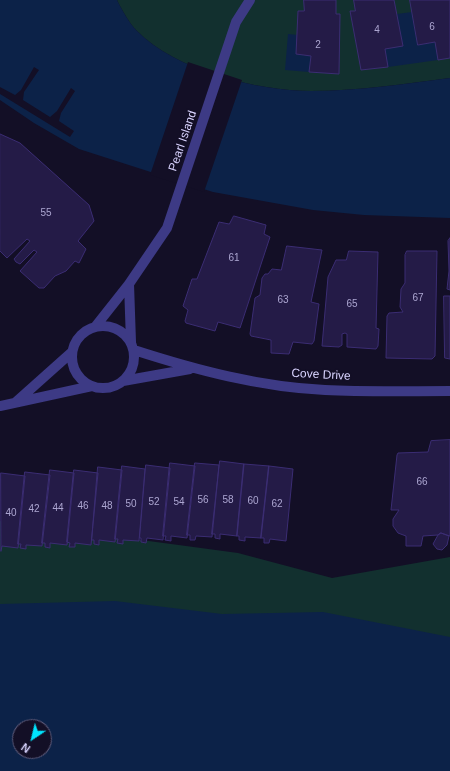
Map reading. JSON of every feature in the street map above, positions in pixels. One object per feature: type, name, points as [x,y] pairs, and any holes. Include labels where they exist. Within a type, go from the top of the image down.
[{"type":"street","name":"Pearl Island","points":[[95,327],[130,284],[167,228],[236,22],[250,0]]},
{"type":"street","points":[[130,284],[132,346],[135,362],[131,373],[114,387],[103,388],[92,386],[83,381],[76,373],[72,363],[72,352],[76,340],[84,332],[95,327],[105,326],[116,328],[124,334],[132,346]]},
{"type":"street","name":"Cove Drive","points":[[132,346],[192,369],[276,385],[324,390],[450,391]]},
{"type":"street","points":[[16,402],[72,352]]},
{"type":"street","name":"Cove Drive","points":[[123,381],[192,369]]},
{"type":"street","points":[[0,406],[92,386]]},
{"type":"green space","points":[[117,0],[450,0],[450,78],[380,87],[328,91],[290,90],[242,82],[218,76],[195,67],[173,57],[153,45],[134,28]]},
{"type":"green space","points":[[0,521],[238,553],[332,578],[450,557],[450,771],[0,771]]},
{"type":"water","points":[[0,0],[117,0],[128,20],[137,31],[153,45],[173,57],[218,76],[266,87],[290,90],[328,91],[380,87],[450,78],[450,218],[364,215],[313,210],[213,192],[79,149],[34,123],[0,100]]},
{"type":"water","points":[[412,12],[418,45],[435,42],[438,60],[388,67],[385,49],[403,46],[397,14]]},
{"type":"water","points":[[288,34],[298,35],[296,54],[311,56],[309,72],[285,70]]},
{"type":"water","points":[[115,601],[222,614],[323,612],[450,637],[450,771],[0,771],[0,604]]},
{"type":"pier","points":[[188,62],[242,80],[204,192],[150,175]]},
{"type":"pier","points":[[34,67],[39,70],[24,92],[23,100],[50,117],[57,111],[71,88],[75,91],[61,113],[59,121],[74,131],[70,137],[0,94],[0,87],[15,95],[21,90]]},
{"type":"building","points":[[304,0],[336,0],[336,14],[340,14],[339,74],[309,72],[311,56],[296,54],[298,11],[304,11]]},
{"type":"building","points":[[354,0],[394,0],[403,46],[385,49],[388,67],[361,70],[350,11],[355,11]]},
{"type":"building","points":[[410,0],[450,0],[450,58],[438,60],[435,42],[418,45]]},
{"type":"building","points":[[0,134],[20,143],[89,205],[94,221],[78,241],[86,249],[79,263],[75,261],[66,271],[55,276],[44,288],[39,288],[20,271],[37,252],[34,250],[20,264],[14,259],[30,241],[27,239],[7,258],[0,251]]},
{"type":"building","points":[[234,216],[266,225],[264,234],[270,237],[240,328],[218,322],[215,331],[186,323],[185,321],[188,310],[183,306],[192,279],[197,279],[219,222],[229,224]]},
{"type":"building","points":[[450,238],[450,290],[447,289],[449,271],[448,241]]},
{"type":"building","points":[[287,246],[322,250],[311,302],[319,304],[314,341],[312,344],[293,342],[289,354],[271,353],[271,340],[251,336],[250,334],[255,298],[260,295],[262,278],[265,274],[268,274],[272,269],[281,270]]},
{"type":"building","points":[[349,251],[378,252],[376,328],[379,329],[378,346],[376,349],[347,347],[347,334],[345,333],[342,334],[342,345],[339,347],[322,346],[328,277],[336,260],[346,260]]},
{"type":"building","points":[[407,251],[437,251],[435,356],[432,359],[386,358],[387,316],[389,313],[403,312],[400,307],[401,289],[405,283],[405,255]]},
{"type":"building","points":[[444,296],[450,296],[450,359],[445,358]]},
{"type":"building","points":[[450,440],[450,536],[441,533],[438,535],[423,536],[421,546],[406,546],[406,536],[398,533],[393,526],[393,519],[399,510],[391,510],[397,455],[398,453],[428,452],[431,441]]},
{"type":"building","points":[[220,461],[244,464],[237,536],[220,534],[220,539],[215,538],[215,534],[212,534]]},
{"type":"building","points":[[170,463],[195,466],[187,538],[171,536],[171,541],[165,540],[166,536],[163,536]]},
{"type":"building","points":[[195,463],[219,465],[212,537],[196,536],[195,540],[190,540],[190,535],[187,535]]},
{"type":"building","points":[[244,464],[269,466],[261,538],[245,537],[245,541],[239,540],[239,536],[237,536]]},
{"type":"building","points":[[146,465],[170,468],[163,540],[147,538],[146,543],[141,542],[140,538]]},
{"type":"building","points":[[122,466],[145,469],[139,541],[123,540],[123,544],[117,543],[118,539],[115,539]]},
{"type":"building","points":[[269,466],[293,469],[286,541],[270,539],[269,543],[264,543],[264,538],[261,538]]},
{"type":"building","points":[[98,467],[122,470],[115,542],[99,540],[99,545],[94,544],[94,540],[92,540]]},
{"type":"building","points":[[50,470],[74,473],[67,545],[50,543],[50,548],[45,547],[45,543],[42,543]]},
{"type":"building","points":[[74,470],[98,473],[91,545],[75,543],[75,547],[69,547],[70,543],[67,542]]},
{"type":"building","points":[[25,472],[50,475],[42,546],[26,545],[26,549],[20,548],[21,544],[18,544]]},
{"type":"building","points":[[1,473],[25,476],[18,548],[2,546],[1,551]]},
{"type":"building","points":[[441,533],[449,536],[447,545],[442,550],[437,549],[433,544],[438,535]]}]
